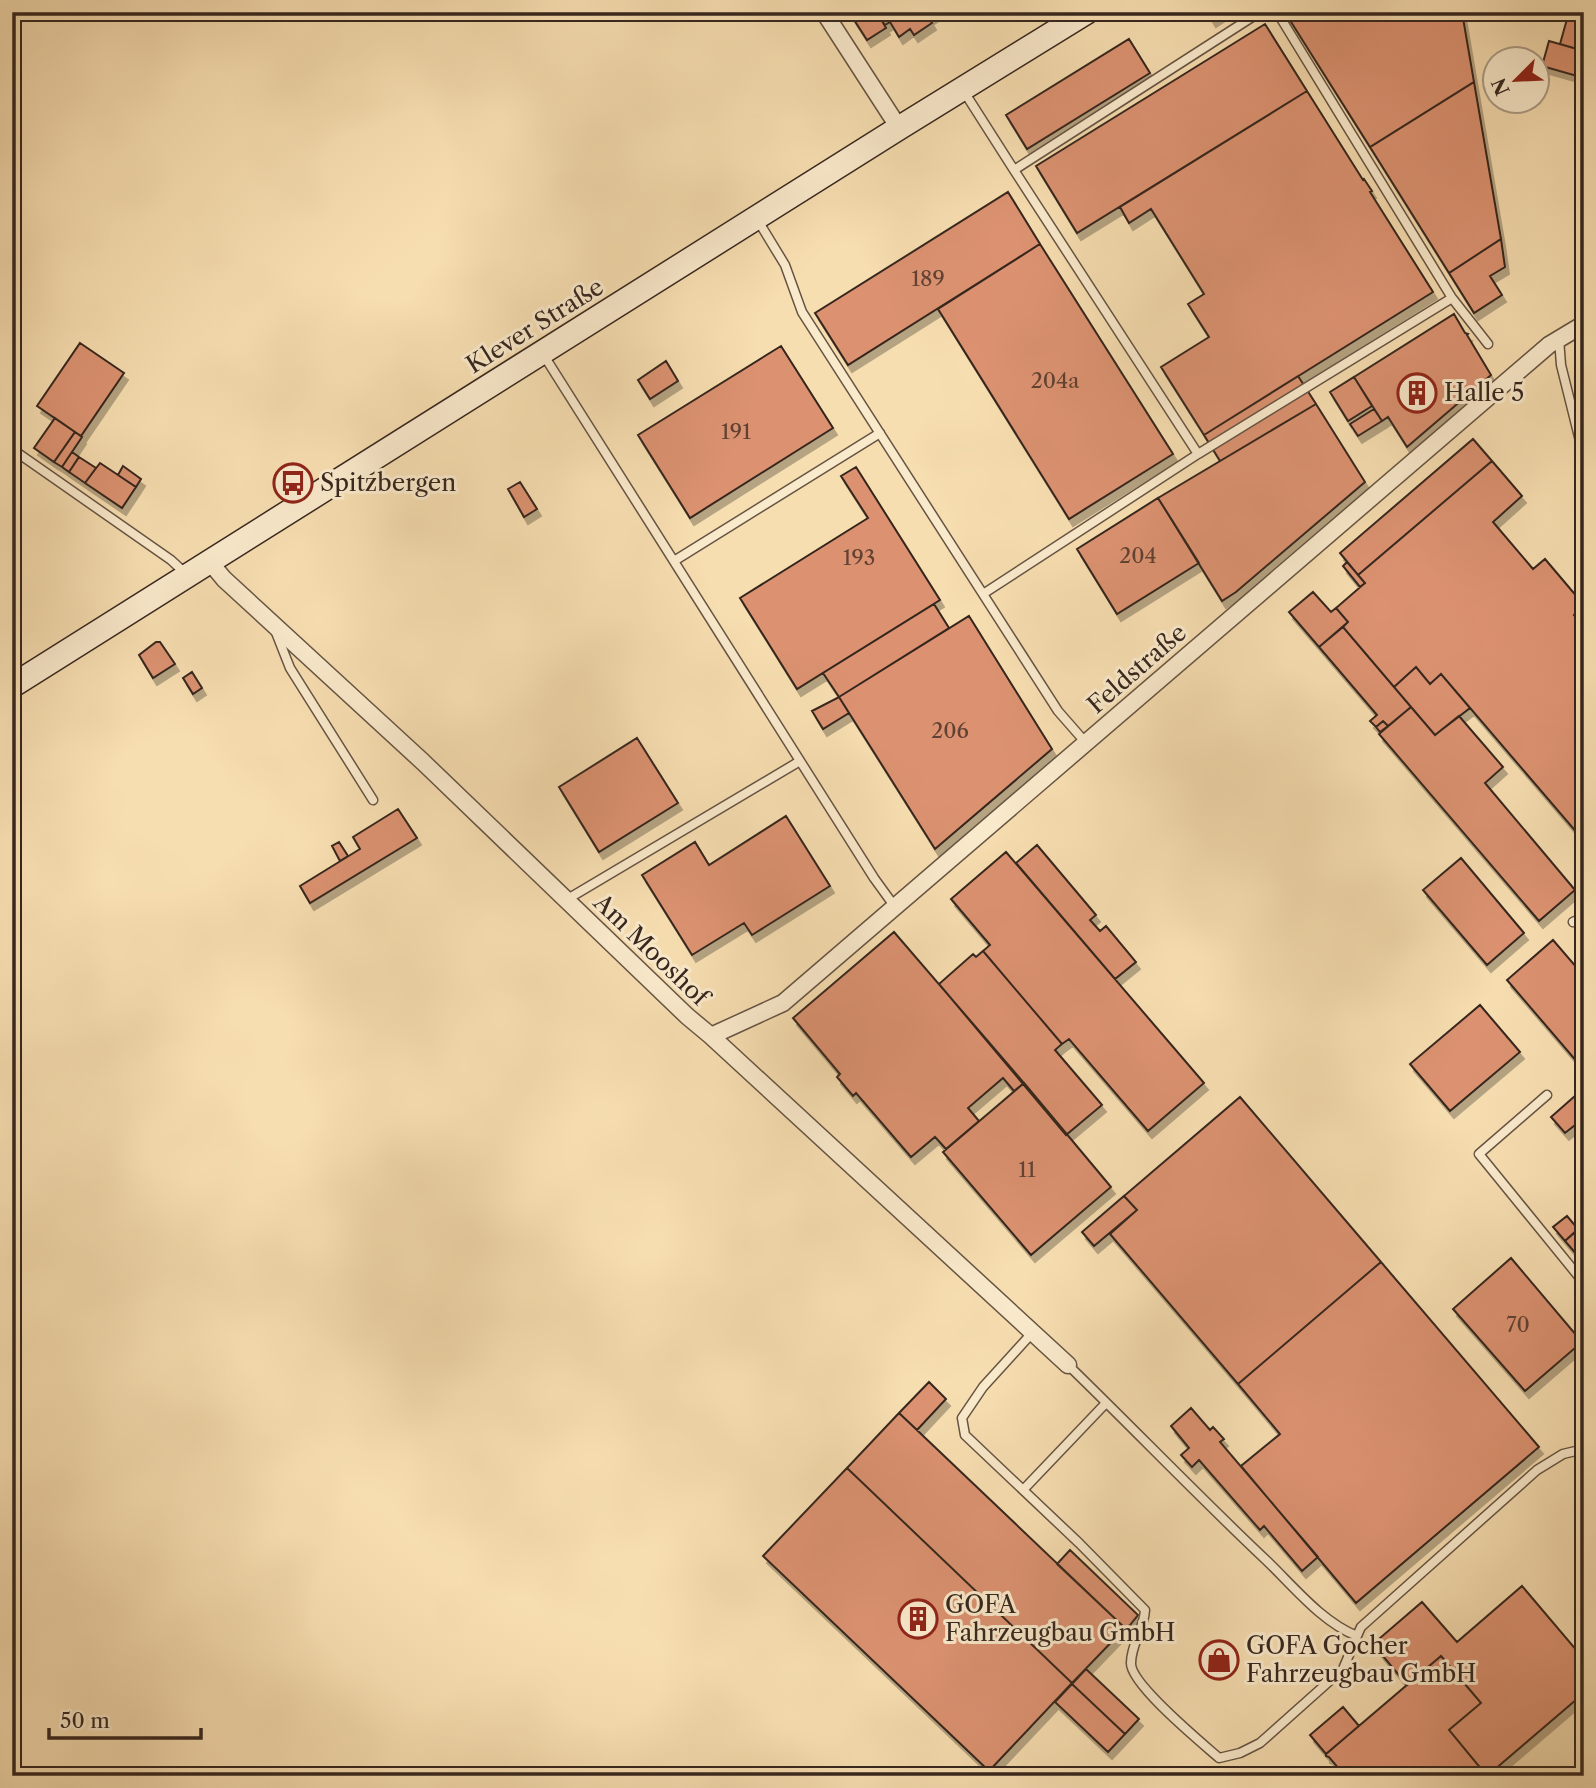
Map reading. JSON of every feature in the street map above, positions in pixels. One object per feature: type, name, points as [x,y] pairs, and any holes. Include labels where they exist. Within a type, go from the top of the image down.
[{"type":"street","points":[[824,12],[899,128]]},
{"type":"street","name":"Klever Straße","points":[[12,685],[1087,12]]},
{"type":"street","name":"Feldstraße","points":[[711,1036],[783,1003],[1549,345],[1584,324]]},
{"type":"street","name":"Am Mooshof","points":[[209,561],[224,579],[423,762],[687,1017],[711,1036],[1069,1365]]},
{"type":"lane","points":[[1014,170],[1259,12]]},
{"type":"lane","points":[[1278,12],[1452,298],[1489,344]]},
{"type":"lane","points":[[963,90],[1198,454]]},
{"type":"lane","points":[[757,218],[785,265],[802,312],[1058,711],[1086,743]]},
{"type":"lane","points":[[983,594],[1198,454],[1452,298]]},
{"type":"lane","points":[[1559,339],[1562,365],[1584,457]]},
{"type":"lane","points":[[542,352],[874,878],[895,907]]},
{"type":"lane","points":[[674,561],[880,433]]},
{"type":"lane","points":[[12,449],[170,560],[187,575]]},
{"type":"lane","points":[[273,624],[290,668],[373,800]]},
{"type":"lane","points":[[566,900],[800,761]]},
{"type":"lane","points":[[1573,922],[1584,917]]},
{"type":"lane","points":[[1547,1095],[1479,1154],[1584,1283]]},
{"type":"lane","points":[[1033,1332],[983,1387],[962,1418],[965,1435],[1145,1610],[1144,1623],[1130,1664],[1135,1677],[1180,1724],[1219,1758],[1240,1753],[1260,1743],[1343,1669],[1361,1627],[1537,1470],[1563,1454],[1584,1449]]},
{"type":"lane","points":[[1069,1365],[1308,1601],[1341,1629],[1357,1636]]},
{"type":"lane","points":[[1023,1490],[1106,1403]]},
{"type":"building","points":[[849,12],[877,12],[886,28],[867,40]]},
{"type":"building","points":[[887,12],[938,12],[929,18],[932,23],[914,35],[910,29],[899,37],[890,22],[885,25],[880,18]]},
{"type":"building","points":[[1207,12],[1224,12],[1212,20]]},
{"type":"building","points":[[1462,12],[1474,82],[1370,147],[1286,14]]},
{"type":"building","points":[[1569,12],[1584,12],[1584,51],[1560,44]]},
{"type":"building","points":[[1265,24],[1307,91],[1077,233],[1036,166]]},
{"type":"building","points":[[1129,39],[1150,73],[1027,149],[1006,115]]},
{"type":"building","points":[[1549,41],[1584,51],[1584,78],[1550,68],[1550,46],[1548,46]]},
{"type":"building","points":[[1474,82],[1501,239],[1449,273],[1370,147]]},
{"type":"building","points":[[1307,91],[1433,292],[1204,435],[1161,367],[1209,337],[1188,304],[1204,294],[1151,209],[1129,223],[1120,207]]},
{"type":"building","points":[[1008,192],[1040,244],[848,365],[815,313]]},
{"type":"building","points":[[1501,239],[1505,267],[1490,276],[1502,295],[1474,313],[1449,273]]},
{"type":"building","points":[[1040,244],[1173,454],[1069,519],[938,309]]},
{"type":"building","name":"Halle 5","points":[[1454,314],[1491,375],[1407,447],[1388,417],[1382,421],[1354,377]]},
{"type":"building","points":[[80,343],[124,373],[81,436],[37,406]]},
{"type":"building","points":[[781,346],[833,428],[690,518],[638,435]]},
{"type":"building","points":[[666,361],[678,381],[650,399],[638,380]]},
{"type":"building","points":[[1298,376],[1316,404],[1220,461],[1204,435]]},
{"type":"building","points":[[1354,377],[1372,406],[1348,421],[1330,392]]},
{"type":"building","points":[[1316,404],[1365,482],[1222,601],[1158,498]]},
{"type":"building","points":[[1374,409],[1382,421],[1358,436],[1350,424]]},
{"type":"building","points":[[55,418],[75,432],[54,462],[34,448]]},
{"type":"building","points":[[75,432],[82,437],[62,467],[54,462]]},
{"type":"building","points":[[1473,439],[1492,461],[1358,575],[1340,553]]},
{"type":"building","points":[[72,452],[79,457],[69,472],[62,467]]},
{"type":"building","points":[[79,457],[96,468],[85,483],[69,472]]},
{"type":"building","points":[[1492,461],[1522,496],[1493,522],[1533,569],[1545,559],[1584,605],[1574,615],[1584,627],[1584,841],[1441,674],[1430,684],[1416,667],[1394,687],[1343,627],[1348,622],[1336,608],[1365,583],[1358,575]]},
{"type":"building","points":[[100,463],[136,487],[122,508],[85,483]]},
{"type":"building","points":[[123,466],[141,479],[136,487],[118,475]]},
{"type":"building","points":[[856,467],[940,600],[797,689],[740,598],[868,518],[841,476]]},
{"type":"building","points":[[520,482],[537,509],[524,517],[508,489]]},
{"type":"building","points":[[1158,498],[1199,563],[1117,614],[1077,549]]},
{"type":"building","points":[[1347,562],[1365,583],[1360,587],[1343,566]]},
{"type":"building","points":[[1313,592],[1331,612],[1336,608],[1348,622],[1319,647],[1289,612]]},
{"type":"building","points":[[934,604],[949,628],[839,697],[823,673]]},
{"type":"building","points":[[969,616],[1052,749],[935,849],[839,697]]},
{"type":"building","points":[[1343,627],[1411,707],[1388,726],[1383,721],[1376,727],[1370,721],[1377,715],[1319,647]]},
{"type":"building","points":[[156,642],[160,642],[175,664],[153,678],[139,655]]},
{"type":"building","points":[[1416,667],[1430,684],[1441,674],[1470,708],[1435,735],[1394,687]]},
{"type":"building","points":[[192,672],[202,688],[193,694],[183,678]]},
{"type":"building","points":[[839,697],[849,713],[823,729],[812,711]]},
{"type":"building","points":[[1411,707],[1435,735],[1459,716],[1503,767],[1485,783],[1575,890],[1539,921],[1379,734]]},
{"type":"building","points":[[1383,721],[1388,726],[1380,732],[1376,727]]},
{"type":"building","points":[[637,738],[678,803],[599,852],[559,787]]},
{"type":"building","points":[[398,809],[417,838],[310,903],[300,886],[360,849],[353,837]]},
{"type":"building","points":[[786,816],[830,886],[752,935],[744,923],[692,955],[642,875],[695,842],[709,865]]},
{"type":"building","points":[[339,842],[348,856],[340,861],[332,846]]},
{"type":"building","points":[[1037,845],[1096,915],[1090,920],[1100,931],[1106,926],[1136,962],[1115,979],[1016,863]]},
{"type":"building","points":[[1006,852],[1204,1083],[1148,1131],[1069,1039],[1062,1044],[983,951],[990,945],[951,899]]},
{"type":"building","points":[[1461,858],[1524,933],[1487,965],[1423,890]]},
{"type":"building","points":[[894,932],[1024,1083],[1014,1091],[1003,1078],[968,1108],[979,1121],[946,1149],[935,1137],[911,1157],[856,1093],[853,1096],[837,1077],[840,1074],[793,1018]]},
{"type":"building","points":[[1553,940],[1584,976],[1584,1070],[1507,980]]},
{"type":"building","points":[[983,951],[1062,1044],[1055,1050],[1102,1105],[1066,1135],[939,984],[973,954],[976,957]]},
{"type":"building","points":[[1584,960],[1584,976],[1576,967]]},
{"type":"building","points":[[1480,1005],[1520,1052],[1450,1111],[1410,1064]]},
{"type":"building","points":[[1024,1083],[1111,1187],[1031,1255],[943,1152]]},
{"type":"building","points":[[1584,1088],[1584,1118],[1565,1133],[1551,1117]]},
{"type":"building","points":[[1240,1097],[1381,1262],[1238,1384],[1110,1234],[1137,1210],[1124,1196]]},
{"type":"building","points":[[1124,1196],[1137,1210],[1094,1246],[1082,1232]]},
{"type":"building","points":[[1567,1216],[1578,1229],[1565,1241],[1553,1227]]},
{"type":"building","points":[[1584,1224],[1584,1244],[1574,1233]]},
{"type":"building","points":[[1574,1233],[1584,1244],[1584,1263],[1565,1241]]},
{"type":"building","points":[[1511,1258],[1582,1342],[1525,1391],[1453,1309]]},
{"type":"building","points":[[1381,1262],[1539,1447],[1356,1603],[1241,1466],[1280,1434],[1238,1384]]},
{"type":"building","points":[[929,1382],[946,1399],[917,1430],[899,1413]]},
{"type":"building","points":[[1191,1408],[1210,1430],[1213,1427],[1224,1439],[1220,1442],[1318,1557],[1302,1571],[1264,1526],[1260,1530],[1199,1460],[1192,1467],[1181,1455],[1189,1448],[1171,1426]]},
{"type":"building","points":[[899,1413],[1125,1628],[1072,1683],[847,1468]]},
{"type":"building","name":"GOFA Fahrzeugbau GmbH","points":[[847,1468],[1072,1683],[989,1771],[763,1556]]},
{"type":"building","points":[[1070,1550],[1138,1615],[1130,1625],[1125,1628],[1057,1564]]},
{"type":"building","points":[[1522,1586],[1584,1659],[1584,1693],[1487,1776],[1449,1730],[1481,1703],[1441,1656],[1407,1685],[1373,1644],[1422,1602],[1457,1642]]},
{"type":"building","points":[[1441,1656],[1481,1703],[1449,1730],[1487,1776],[1345,1776],[1326,1754]]},
{"type":"building","points":[[1086,1669],[1139,1719],[1125,1734],[1072,1684]]},
{"type":"building","points":[[1072,1684],[1125,1734],[1108,1752],[1055,1702]]},
{"type":"building","points":[[1343,1707],[1359,1726],[1326,1754],[1310,1735]]},
{"type":"place","name":"Halle 5","points":[[1417,393]]},
{"type":"place","name":"Spitzbergen","points":[[293,483]]},
{"type":"place","name":"GOFA Fahrzeugbau GmbH","points":[[918,1619]]},
{"type":"place","name":"GOFA Gocher Fahrzeugbau GmbH","points":[[1219,1660]]}]
